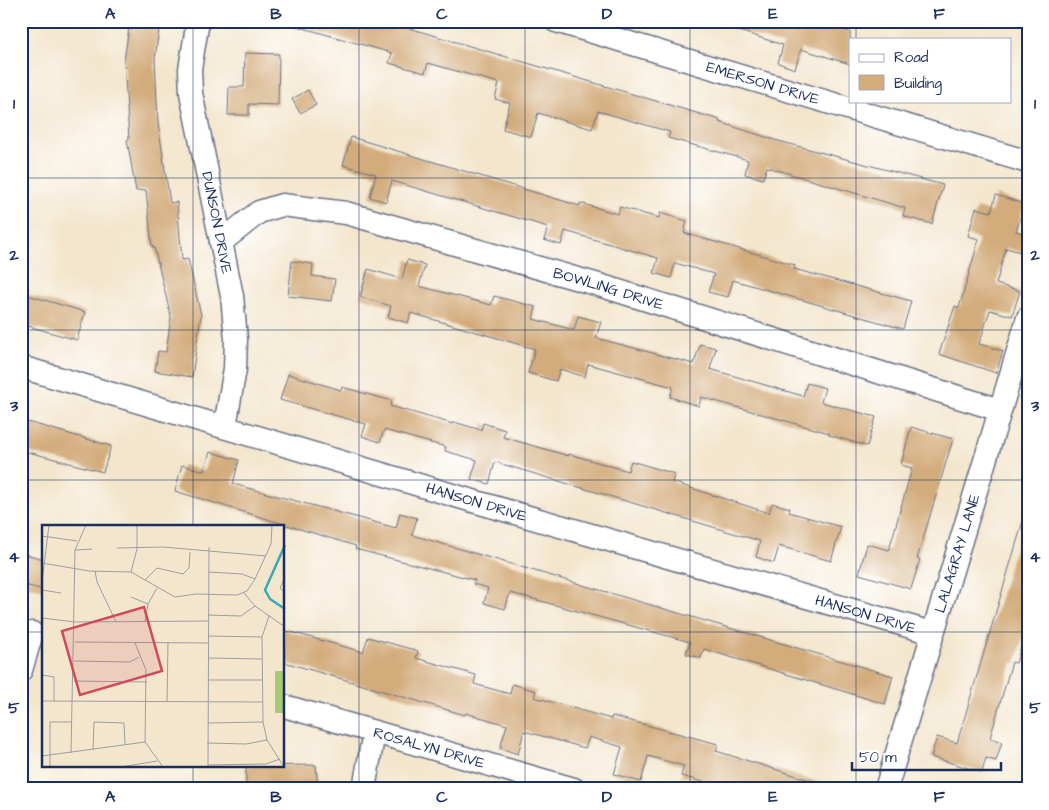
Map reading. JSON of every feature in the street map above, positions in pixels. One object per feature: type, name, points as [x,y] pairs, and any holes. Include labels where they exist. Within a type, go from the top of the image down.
[{"type":"street","name":"DUNSON DRIVE","points":[[198,21],[190,69],[191,94],[232,296],[236,339],[235,369],[224,426]]},
{"type":"street","name":"EMERSON DRIVE","points":[[556,21],[1028,162]]},
{"type":"street","name":"BOWLING DRIVE","points":[[220,242],[259,212],[282,205],[346,214],[599,285],[1000,410]]},
{"type":"street","name":"LALAGRAY LANE","points":[[886,789],[1028,318]]},
{"type":"street","name":"HANSON DRIVE","points":[[21,367],[466,499],[932,633]]},
{"type":"street","points":[[21,670],[32,633]]},
{"type":"street","name":"ROSALYN DRIVE","points":[[285,706],[574,789]]},
{"type":"street","points":[[364,789],[374,732]]},
{"type":"building","points":[[130,21],[160,21],[155,59],[158,123],[170,203],[177,202],[182,260],[188,259],[201,315],[192,377],[155,371],[158,351],[166,352],[171,317],[154,247],[152,247],[146,190],[136,191],[127,140],[129,139],[124,61]]},
{"type":"building","points":[[297,21],[385,21],[720,120],[719,122],[775,140],[943,185],[932,224],[903,216],[905,208],[767,167],[763,179],[745,174],[748,160],[668,138],[670,132],[598,111],[592,129],[538,113],[531,137],[503,129],[510,103],[495,99],[499,83],[428,63],[425,73],[389,63],[392,53],[296,26]]},
{"type":"building","points":[[724,21],[806,21],[850,32],[849,64],[801,49],[795,69],[778,63],[783,45],[724,26]]},
{"type":"building","points":[[245,53],[279,54],[278,105],[249,104],[249,115],[228,115],[229,87],[244,87]]},
{"type":"building","points":[[308,90],[316,105],[300,113],[292,99]]},
{"type":"building","points":[[351,137],[580,206],[580,203],[618,214],[620,207],[659,218],[660,213],[687,221],[684,233],[795,265],[794,269],[911,301],[903,329],[733,280],[728,297],[708,292],[714,274],[675,263],[671,278],[654,273],[658,258],[565,231],[561,245],[544,240],[548,227],[392,181],[386,202],[370,197],[376,174],[343,165]]},
{"type":"building","points":[[996,195],[1025,204],[1016,231],[1028,235],[1028,254],[1006,248],[996,284],[1020,291],[1012,316],[990,310],[979,344],[1003,351],[996,373],[939,354],[955,306],[959,308],[979,239],[968,236],[976,208],[991,212]]},
{"type":"building","points":[[407,260],[425,265],[419,286],[491,305],[494,296],[536,307],[533,319],[574,330],[578,316],[601,322],[596,338],[694,364],[700,344],[716,348],[710,369],[803,396],[807,383],[825,388],[821,402],[876,417],[867,446],[829,435],[829,433],[701,397],[699,406],[670,397],[673,387],[588,364],[585,377],[560,369],[556,381],[528,373],[535,349],[411,313],[408,323],[388,317],[391,306],[360,297],[368,269],[402,279]]},
{"type":"building","points":[[292,261],[313,264],[312,276],[335,279],[332,301],[288,296]]},
{"type":"building","points":[[21,293],[85,312],[77,340],[21,324]]},
{"type":"building","points":[[288,374],[341,390],[342,387],[392,401],[390,406],[453,424],[454,422],[481,430],[483,423],[505,430],[503,437],[628,471],[631,461],[675,474],[672,482],[769,513],[772,503],[790,508],[789,512],[841,527],[831,561],[779,546],[774,563],[756,557],[760,541],[495,462],[489,484],[471,479],[477,460],[445,451],[446,447],[384,430],[380,442],[362,436],[366,424],[280,400]]},
{"type":"building","points":[[21,420],[111,446],[103,472],[21,450]]},
{"type":"building","points":[[911,427],[953,439],[917,559],[920,559],[911,589],[859,574],[867,544],[889,550],[912,468],[901,465]]},
{"type":"building","points":[[210,452],[239,460],[233,484],[396,528],[400,513],[417,518],[412,535],[893,676],[885,704],[704,649],[701,658],[686,654],[690,642],[526,597],[510,593],[505,609],[484,603],[488,588],[473,584],[475,580],[355,549],[356,546],[175,491],[182,465],[204,471]]},
{"type":"building","points":[[1023,521],[1028,522],[1028,622],[1016,663],[1012,662],[990,738],[1002,742],[996,761],[986,758],[982,772],[931,757],[937,737],[957,743]]},
{"type":"building","points":[[21,553],[42,558],[42,589],[21,584]]},
{"type":"building","points":[[285,630],[363,652],[368,637],[418,651],[416,658],[476,675],[474,684],[510,694],[512,684],[536,691],[534,697],[611,719],[612,716],[718,744],[716,751],[823,784],[822,789],[729,789],[681,776],[684,766],[648,756],[641,782],[614,774],[622,747],[589,737],[585,748],[524,731],[518,754],[500,748],[507,725],[466,713],[465,715],[285,662]]},
{"type":"building","points":[[285,765],[316,765],[318,789],[278,789],[278,785],[246,786],[246,768],[285,768]]}]
